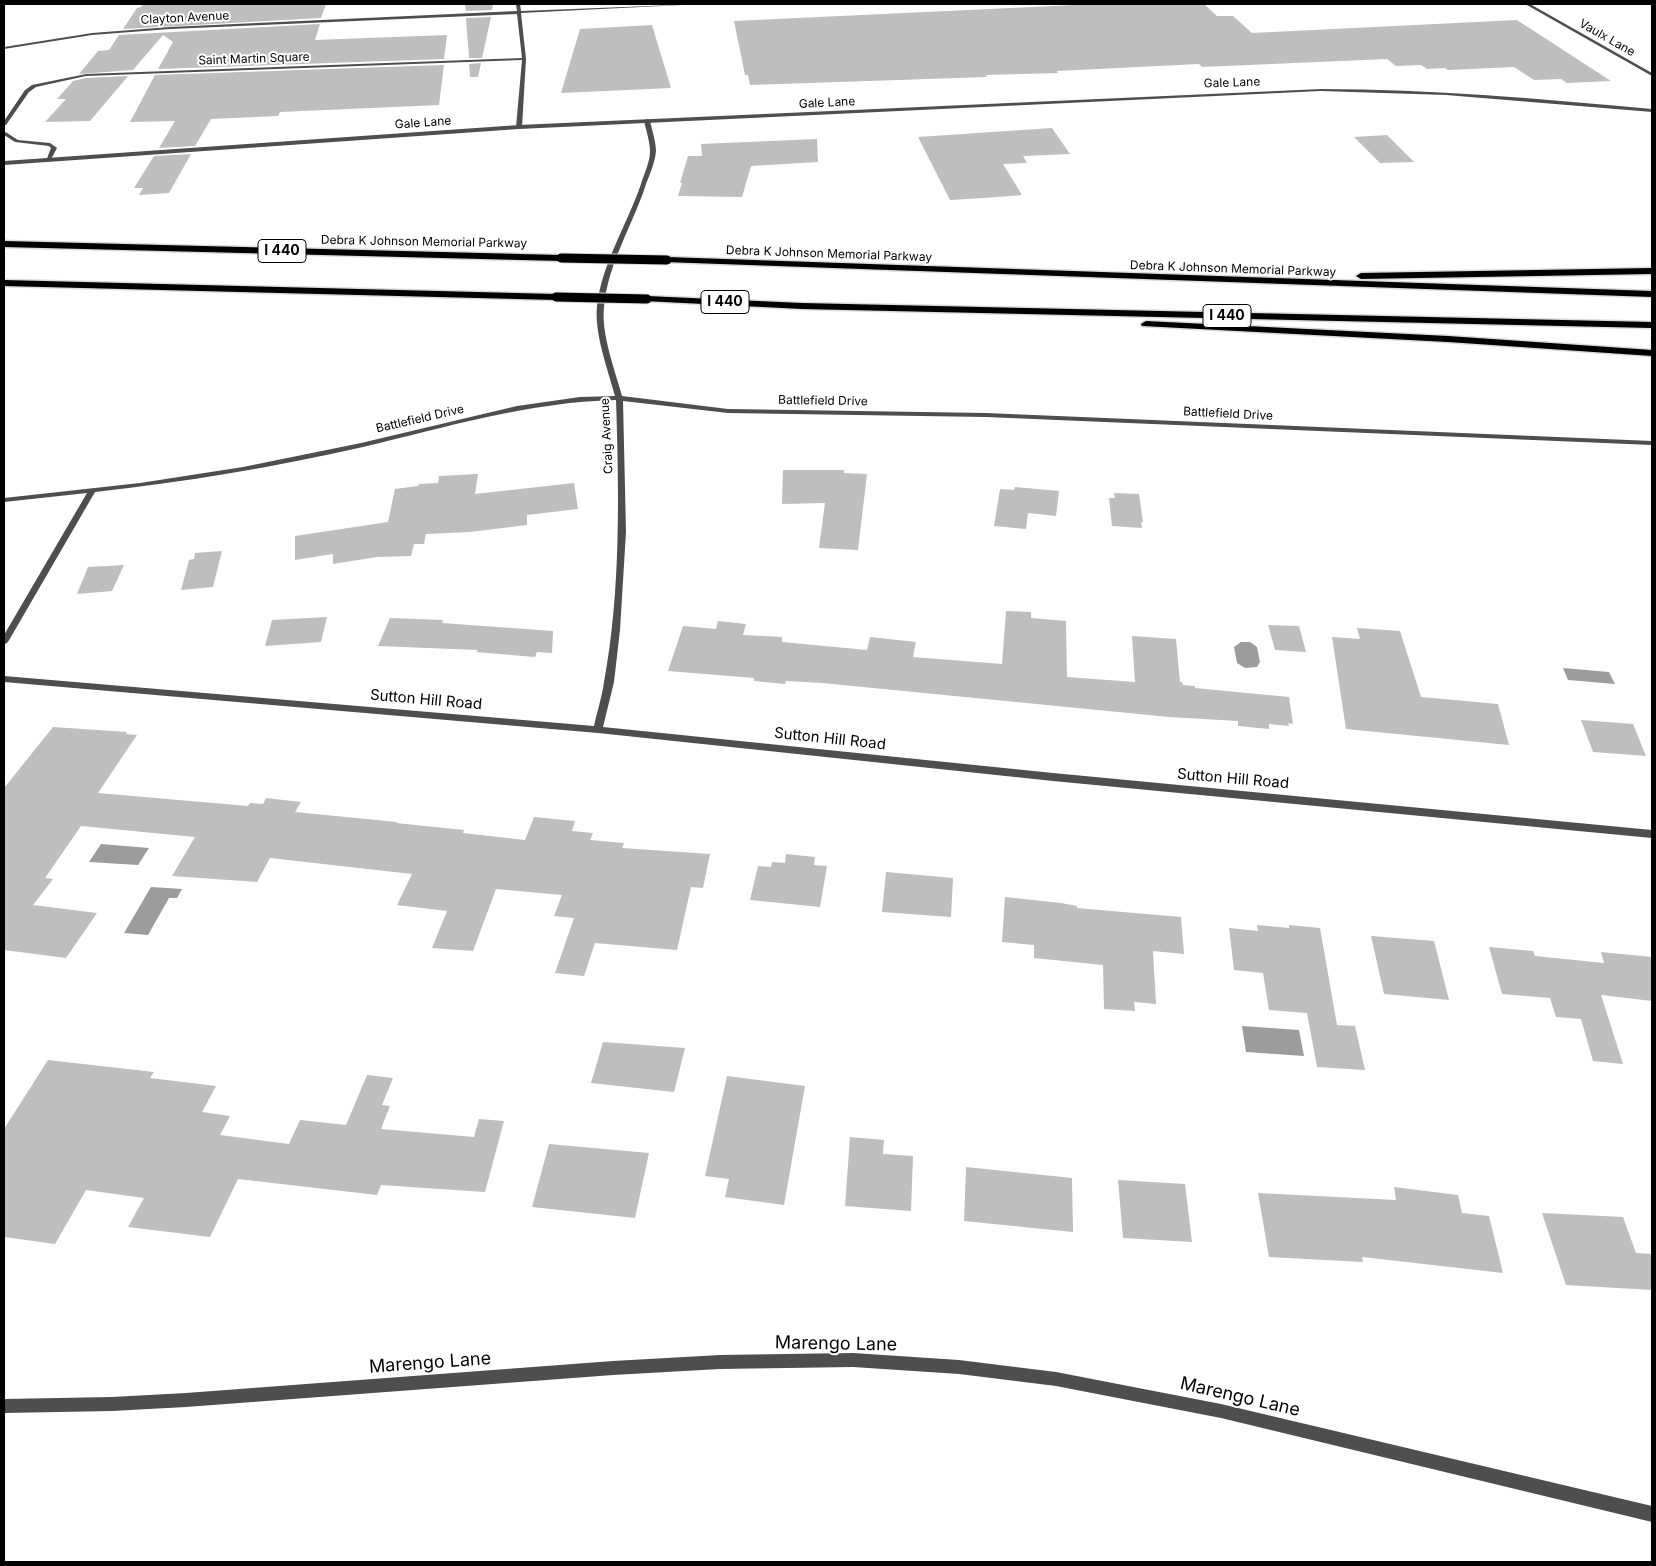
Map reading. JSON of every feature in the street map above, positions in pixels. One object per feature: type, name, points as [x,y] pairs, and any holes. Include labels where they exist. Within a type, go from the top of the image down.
[{"type":"highway","name":"Debra K Johnson Memorial Parkway","points":[[4,244],[667,260],[1079,276],[1652,294]]},
{"type":"highway","points":[[1079,276],[1371,276],[1652,271]]},
{"type":"highway","name":"I 440","points":[[4,283],[648,299],[802,306],[1652,326]]},
{"type":"highway","points":[[802,306],[1458,340],[1652,353]]},
{"type":"street","points":[[518,4],[524,59],[520,126]]},
{"type":"street","name":"Clayton Avenue","points":[[4,48],[92,34],[161,28],[699,4]]},
{"type":"street","name":"Vaulx Lane","points":[[1527,4],[1652,75]]},
{"type":"street","name":"Saint Martin Square","points":[[4,124],[27,91],[34,86],[86,75],[524,59]]},
{"type":"street","name":"Gale Lane","points":[[4,163],[520,126],[1321,90],[1425,92],[1539,99],[1652,111]]},
{"type":"street","name":"Craig Avenue","points":[[598,730],[609,682],[616,630],[622,532],[619,398],[602,333],[600,308],[604,286],[616,251],[638,201],[651,162],[653,150],[648,121]]},
{"type":"street","points":[[4,133],[17,141],[50,145],[54,148],[48,160]]},
{"type":"street","name":"Battlefield Drive","points":[[4,500],[181,479],[281,462],[536,404],[580,399],[619,398],[728,411],[986,415],[1651,444]]},
{"type":"street","points":[[4,642],[92,491]]},
{"type":"street","name":"Sutton Hill Road","points":[[4,679],[598,730],[1054,777],[1652,834]]},
{"type":"street","name":"Marengo Lane","points":[[4,1406],[112,1404],[186,1400],[613,1368],[720,1362],[853,1360],[959,1367],[1056,1379],[1221,1411],[1652,1514]]},
{"type":"shaded area","points":[[1241,642],[1250,642],[1257,647],[1260,662],[1257,667],[1245,668],[1237,663],[1234,647]]},
{"type":"shaded area","points":[[1563,668],[1609,672],[1615,684],[1568,680]]},
{"type":"shaded area","points":[[101,844],[149,848],[138,865],[89,862]]},
{"type":"shaded area","points":[[151,887],[182,889],[177,898],[169,898],[148,935],[124,933]]},
{"type":"shaded area","points":[[1242,1026],[1299,1030],[1304,1056],[1246,1052]]},
{"type":"building","points":[[326,4],[321,18],[123,29],[137,8],[143,5]]},
{"type":"building","points":[[465,4],[493,4],[492,10],[466,11]]},
{"type":"building","points":[[1096,4],[1204,4],[1217,16],[1233,16],[1252,33],[1517,20],[1611,81],[1567,83],[1561,79],[1534,80],[1514,67],[1427,69],[1421,65],[1396,66],[1387,59],[1202,67],[1199,64],[1057,71],[1058,73],[986,75],[987,77],[750,85],[748,75],[745,75],[734,21]]},
{"type":"building","points":[[491,17],[482,58],[469,58],[466,18]]},
{"type":"building","points":[[320,24],[315,40],[447,35],[444,59],[158,69],[173,42],[163,35],[133,70],[79,74],[98,51],[109,50],[119,35]]},
{"type":"building","points":[[652,25],[671,88],[561,93],[580,29]]},
{"type":"building","points":[[481,63],[478,77],[470,77],[469,64]]},
{"type":"building","points":[[444,65],[439,105],[280,112],[278,116],[211,119],[195,146],[159,148],[175,121],[130,122],[155,75]]},
{"type":"building","points":[[128,76],[90,121],[45,122],[66,99],[57,99],[73,81],[86,78]]},
{"type":"building","points":[[1052,128],[1070,154],[1023,156],[1027,163],[1003,164],[1022,195],[984,198],[950,200],[918,137]]},
{"type":"building","points":[[1387,135],[1414,162],[1380,163],[1354,137]]},
{"type":"building","points":[[817,139],[818,162],[751,166],[742,197],[678,196],[688,156],[702,156],[701,144]]},
{"type":"building","points":[[191,154],[169,193],[139,195],[143,188],[134,188],[154,156]]},
{"type":"building","points":[[783,470],[844,470],[844,473],[867,474],[858,550],[819,548],[825,503],[782,504]]},
{"type":"building","points":[[478,474],[475,494],[574,483],[578,509],[527,515],[527,525],[470,532],[426,534],[424,544],[414,544],[411,556],[377,557],[333,564],[333,554],[295,560],[295,536],[388,522],[395,489],[418,486],[419,484],[438,483],[439,476]]},
{"type":"building","points":[[1015,487],[1059,491],[1056,516],[1028,513],[1026,529],[994,526],[1000,489],[1014,490]]},
{"type":"building","points":[[1114,493],[1139,494],[1143,522],[1141,522],[1142,528],[1112,526],[1109,498],[1115,498]]},
{"type":"building","points":[[222,551],[213,587],[181,590],[189,560],[194,559],[195,553]]},
{"type":"building","points":[[124,565],[112,591],[77,594],[88,567]]},
{"type":"building","points":[[1006,611],[1031,612],[1031,618],[1066,621],[1067,677],[1135,682],[1132,636],[1176,639],[1180,682],[1183,685],[1195,686],[1195,688],[1289,697],[1293,724],[1288,723],[1289,726],[1269,724],[1269,729],[1238,726],[1238,721],[1169,717],[822,683],[786,681],[785,684],[754,681],[754,678],[668,671],[683,626],[716,629],[718,621],[746,624],[743,635],[782,637],[782,642],[867,650],[870,637],[916,642],[913,657],[1002,664]]},
{"type":"building","points":[[327,617],[321,642],[265,646],[272,620]]},
{"type":"building","points":[[390,618],[443,620],[442,623],[553,631],[552,653],[537,652],[535,657],[476,652],[478,650],[378,646]]},
{"type":"building","points":[[1268,625],[1299,626],[1306,652],[1275,650]]},
{"type":"building","points":[[1357,628],[1400,631],[1421,697],[1498,704],[1509,745],[1346,729],[1332,637],[1360,639]]},
{"type":"building","points":[[1581,720],[1633,724],[1646,756],[1593,752]]},
{"type":"building","points":[[53,727],[127,732],[126,734],[137,735],[98,793],[248,806],[250,803],[263,804],[266,798],[301,802],[295,812],[464,830],[463,833],[525,840],[534,817],[575,821],[572,831],[593,833],[590,840],[624,843],[622,848],[710,854],[703,888],[691,887],[677,950],[595,943],[584,976],[555,973],[574,918],[554,916],[562,895],[496,889],[473,951],[432,948],[447,911],[397,905],[412,874],[270,858],[257,882],[172,876],[195,837],[81,826],[45,878],[53,879],[33,905],[97,913],[66,958],[4,950],[4,788]]},
{"type":"building","points":[[786,854],[815,857],[814,865],[827,866],[820,907],[750,900],[758,866],[771,867],[772,862],[785,863]]},
{"type":"building","points":[[886,872],[953,878],[951,917],[882,912]]},
{"type":"building","points":[[1005,897],[1061,903],[1077,906],[1077,908],[1181,917],[1184,954],[1153,951],[1156,1004],[1134,1002],[1135,1011],[1104,1009],[1103,965],[1034,958],[1034,945],[1002,942]]},
{"type":"building","points":[[1257,925],[1289,928],[1289,925],[1320,928],[1337,1025],[1355,1026],[1365,1070],[1317,1067],[1307,1013],[1269,1010],[1263,973],[1234,970],[1229,928],[1258,931]]},
{"type":"building","points":[[1371,936],[1434,941],[1449,1000],[1384,994]]},
{"type":"building","points":[[1489,947],[1533,951],[1535,956],[1604,963],[1601,952],[1652,957],[1652,1001],[1601,995],[1623,1064],[1593,1061],[1581,1019],[1556,1017],[1550,998],[1502,994]]},
{"type":"building","points":[[603,1042],[685,1048],[674,1092],[591,1083]]},
{"type":"building","points":[[48,1060],[154,1072],[150,1078],[216,1086],[202,1112],[230,1116],[220,1135],[289,1144],[300,1120],[346,1125],[367,1075],[393,1078],[382,1105],[390,1106],[381,1129],[474,1137],[479,1119],[504,1121],[485,1192],[381,1185],[377,1195],[238,1179],[210,1237],[128,1227],[144,1198],[86,1190],[55,1244],[4,1237],[4,1129]]},
{"type":"building","points":[[727,1076],[805,1086],[784,1205],[725,1197],[729,1179],[705,1176]]},
{"type":"building","points":[[850,1137],[884,1140],[883,1154],[913,1156],[911,1211],[845,1206]]},
{"type":"building","points":[[549,1144],[649,1153],[635,1218],[532,1207]]},
{"type":"building","points":[[966,1167],[1072,1178],[1073,1232],[964,1221]]},
{"type":"building","points":[[1118,1180],[1185,1184],[1192,1242],[1123,1238]]},
{"type":"building","points":[[1394,1187],[1458,1195],[1462,1213],[1489,1216],[1503,1273],[1362,1257],[1363,1262],[1269,1257],[1258,1193],[1396,1200]]},
{"type":"building","points":[[1542,1213],[1623,1217],[1636,1253],[1652,1254],[1652,1290],[1566,1285]]}]
